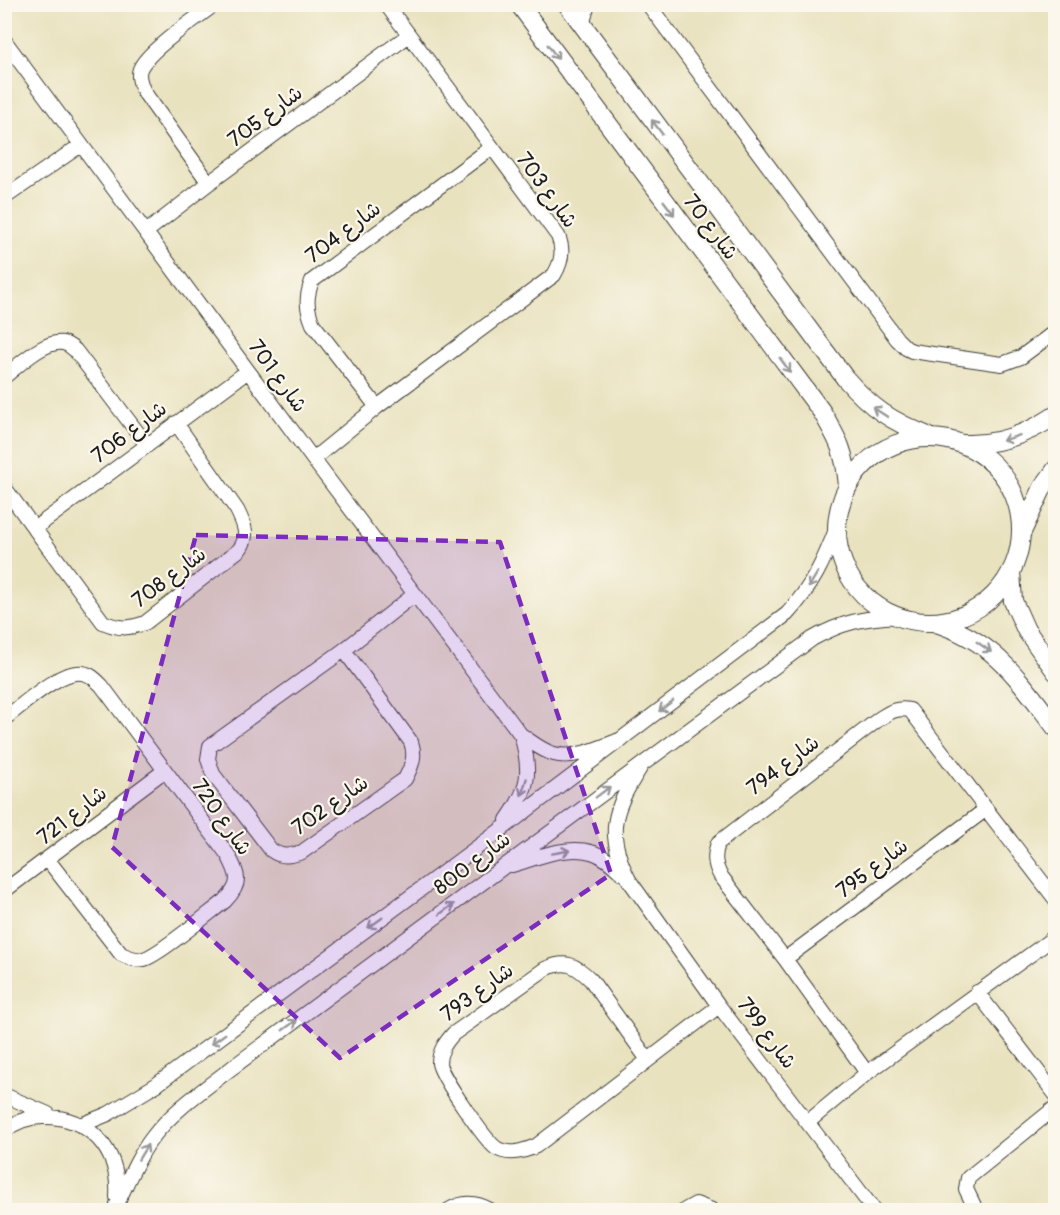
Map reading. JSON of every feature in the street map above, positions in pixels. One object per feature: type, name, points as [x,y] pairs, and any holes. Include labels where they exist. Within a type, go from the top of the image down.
[{"type":"main road","name":"شارع 70","points":[[519,4],[822,412],[840,444],[846,461],[848,486]]},
{"type":"main road","name":"شارع 70","points":[[567,4],[845,378],[872,407],[906,427],[933,438]]},
{"type":"main road","points":[[1056,415],[1029,431],[1009,439],[985,444],[962,444],[933,438],[904,441],[877,453],[866,462],[848,486],[840,506],[837,527],[844,564],[853,582],[865,596],[880,608],[898,616],[932,622],[957,630],[982,644],[999,658],[1056,728]]},
{"type":"main road","points":[[932,622],[951,619],[970,612],[986,602],[1000,588],[1011,571],[1017,554],[1020,536],[1019,516],[1006,480],[994,465],[979,453],[962,444]]},
{"type":"main road","points":[[1020,536],[1043,487],[1056,469]]},
{"type":"main road","points":[[1011,571],[1013,601],[1026,630],[1056,672]]},
{"type":"street","points":[[209,183],[144,92],[139,81],[139,72],[150,55],[215,4]]},
{"type":"street","name":"شارع 703","points":[[313,459],[377,407],[554,274],[559,267],[562,255],[562,245],[558,236],[386,4]]},
{"type":"street","points":[[582,26],[588,4]]},
{"type":"street","points":[[648,4],[897,339],[906,348],[920,353],[1002,364],[1021,357],[1056,331]]},
{"type":"street","name":"شارع 705","points":[[146,232],[409,35]]},
{"type":"street","name":"شارع 701","points":[[4,40],[313,459],[521,735],[528,758],[527,780],[519,803],[498,832]]},
{"type":"street","points":[[4,198],[81,145]]},
{"type":"street","name":"شارع 704","points":[[377,407],[312,324],[307,308],[307,294],[312,281],[491,148]]},
{"type":"street","points":[[4,377],[50,344],[61,342],[68,345],[75,350],[147,445]]},
{"type":"street","name":"شارع 706","points":[[35,528],[248,371]]},
{"type":"street","name":"شارع 708","points":[[4,487],[103,622],[117,628],[130,628],[145,623],[239,550],[246,534],[237,510],[176,423]]},
{"type":"street","name":"شارع 800","points":[[81,1125],[108,1114],[156,1085],[498,832],[787,614],[803,597],[818,573],[837,527]]},
{"type":"street","name":"شارع 702","points":[[345,650],[411,742],[415,751],[412,766],[405,779],[302,852],[288,857],[276,854],[213,774],[207,759],[210,746],[345,650],[415,594]]},
{"type":"street","name":"شارع 800","points":[[116,1207],[142,1152],[154,1135],[180,1110],[233,1067],[644,761],[821,634],[843,623],[898,616]]},
{"type":"street","name":"شارع 720","points":[[4,719],[61,677],[74,673],[85,673],[94,678],[228,855],[236,870],[238,882],[225,901],[156,952],[144,959],[133,958],[121,954],[48,860]]},
{"type":"street","name":"شارع 794","points":[[867,1072],[785,959],[720,875],[716,866],[715,852],[718,843],[879,719],[895,709],[910,710],[1056,900]]},
{"type":"street","name":"شارع 701","points":[[521,735],[548,752],[566,756],[622,739]]},
{"type":"street","name":"شارع 799","points":[[644,761],[623,799],[616,817],[613,835],[620,862],[629,880],[719,1005],[874,1210]]},
{"type":"street","name":"شارع 721","points":[[4,891],[164,771]]},
{"type":"street","name":"شارع 795","points":[[785,959],[985,810]]},
{"type":"street","name":"شارع 799","points":[[504,867],[568,850],[591,851],[601,856],[629,880]]},
{"type":"street","points":[[808,1122],[867,1072],[1056,936]]},
{"type":"street","name":"شارع 793","points":[[648,1060],[591,980],[570,964],[556,964],[545,969],[453,1034],[440,1054],[439,1064],[444,1077],[487,1139],[497,1149],[508,1152],[523,1151],[536,1146],[648,1060],[719,1005]]},
{"type":"street","points":[[977,992],[1056,1095]]},
{"type":"street","points":[[4,1095],[81,1125],[99,1139],[112,1158],[118,1181],[116,1207]]},
{"type":"street","points":[[976,1210],[966,1189],[968,1178],[1056,1107]]},
{"type":"street","points":[[4,1131],[11,1125],[33,1117],[56,1117]]},
{"type":"street","points":[[449,1210],[472,1203],[489,1210]]},
{"type":"street","points":[[685,1210],[696,1204],[712,1210]]},
{"type":"highlighted area","points":[[196,535],[500,542],[611,874],[340,1058],[112,847]]}]
